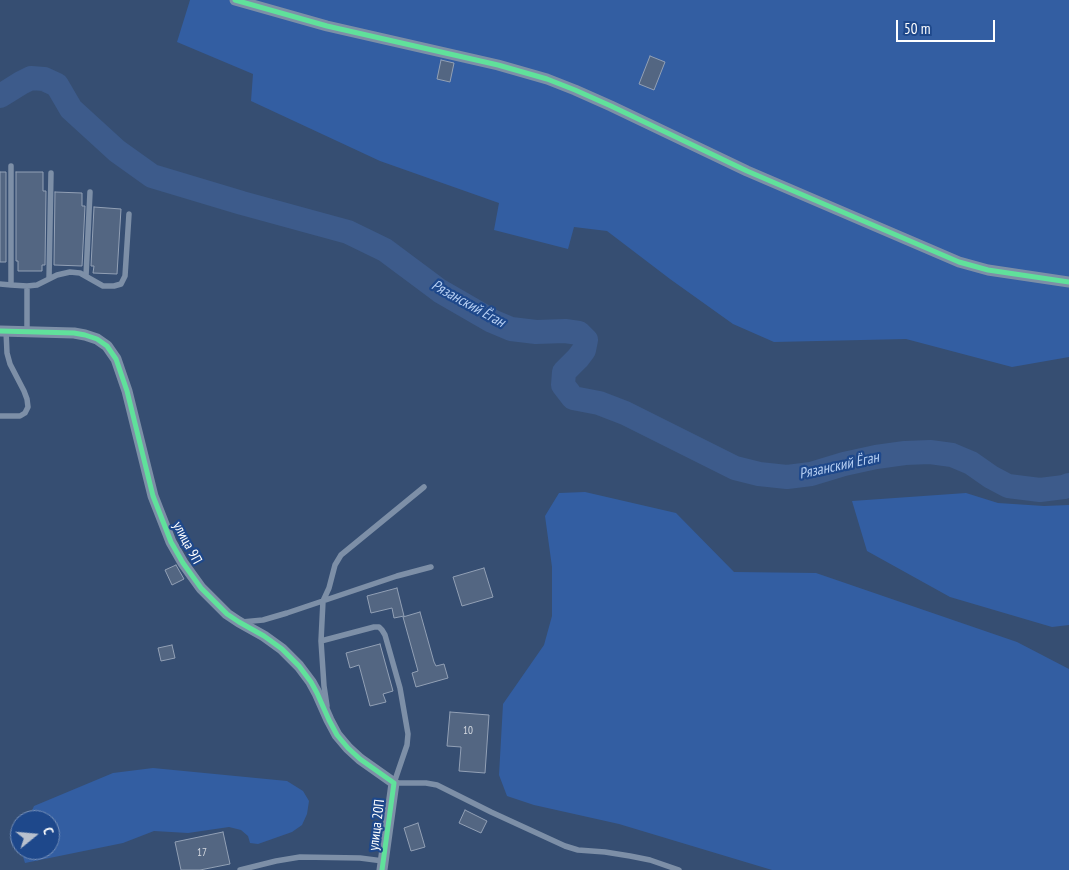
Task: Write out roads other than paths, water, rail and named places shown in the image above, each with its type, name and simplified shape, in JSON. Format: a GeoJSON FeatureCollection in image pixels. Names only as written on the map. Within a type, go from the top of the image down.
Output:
{"type":"FeatureCollection","features":[{"type":"Feature","properties":{"kind":"street"},"geometry":{"type":"LineString","coordinates":[[235,0],[327,26],[498,64],[548,79],[611,106],[747,171],[959,262],[988,270],[1069,282]]}},
{"type":"Feature","properties":{"kind":"street","name":"улица 9П"},"geometry":{"type":"LineString","coordinates":[[3,331],[85,335],[97,339],[106,346],[116,359],[123,376],[153,496],[183,563],[200,588],[227,614],[264,636],[282,649],[299,666],[311,682],[337,735],[360,759],[394,783]]}},
{"type":"Feature","properties":{"kind":"street","name":"улица 20П"},"geometry":{"type":"LineString","coordinates":[[383,866],[394,783]]}},
{"type":"Feature","properties":{"kind":"lane"},"geometry":{"type":"LineString","coordinates":[[11,166],[11,285]]}},
{"type":"Feature","properties":{"kind":"lane"},"geometry":{"type":"LineString","coordinates":[[50,279],[51,174]]}},
{"type":"Feature","properties":{"kind":"lane"},"geometry":{"type":"LineString","coordinates":[[86,276],[90,192]]}},
{"type":"Feature","properties":{"kind":"lane"},"geometry":{"type":"LineString","coordinates":[[0,284],[37,286],[63,273],[70,272],[80,273],[99,284],[107,286],[119,285],[126,276],[129,214]]}},
{"type":"Feature","properties":{"kind":"lane"},"geometry":{"type":"LineString","coordinates":[[27,286],[27,331]]}},
{"type":"Feature","properties":{"kind":"lane"},"geometry":{"type":"LineString","coordinates":[[0,416],[20,416],[25,413],[28,407],[24,391],[10,364],[3,331]]}},
{"type":"Feature","properties":{"kind":"lane"},"geometry":{"type":"LineString","coordinates":[[329,720],[324,686],[321,641],[323,601],[335,565],[341,555],[424,486]]}},
{"type":"Feature","properties":{"kind":"lane"},"geometry":{"type":"LineString","coordinates":[[239,622],[263,620],[288,613],[397,576],[431,567]]}},
{"type":"Feature","properties":{"kind":"lane"},"geometry":{"type":"LineString","coordinates":[[321,641],[374,626],[379,627],[385,634],[400,688],[408,734],[407,745],[394,783],[437,785],[565,846],[578,850],[606,852],[650,860],[679,870]]}},
{"type":"Feature","properties":{"kind":"lane"},"geometry":{"type":"LineString","coordinates":[[240,870],[276,861],[308,857],[360,858],[383,866]]}},
{"type":"Feature","properties":{"kind":"waterway","name":"Рязанский Ёган"},"geometry":{"type":"LineString","coordinates":[[0,96],[31,78],[44,79],[57,85],[71,109],[117,151],[152,176],[348,232],[385,250],[440,291],[492,321],[511,329],[536,332],[565,331],[579,333],[586,340],[584,350],[564,372],[563,385],[573,398],[599,403],[625,413],[735,468],[759,474],[787,477],[811,474],[876,457],[930,452],[952,455],[971,463],[1008,486],[1040,490],[1069,485]]}}]}
